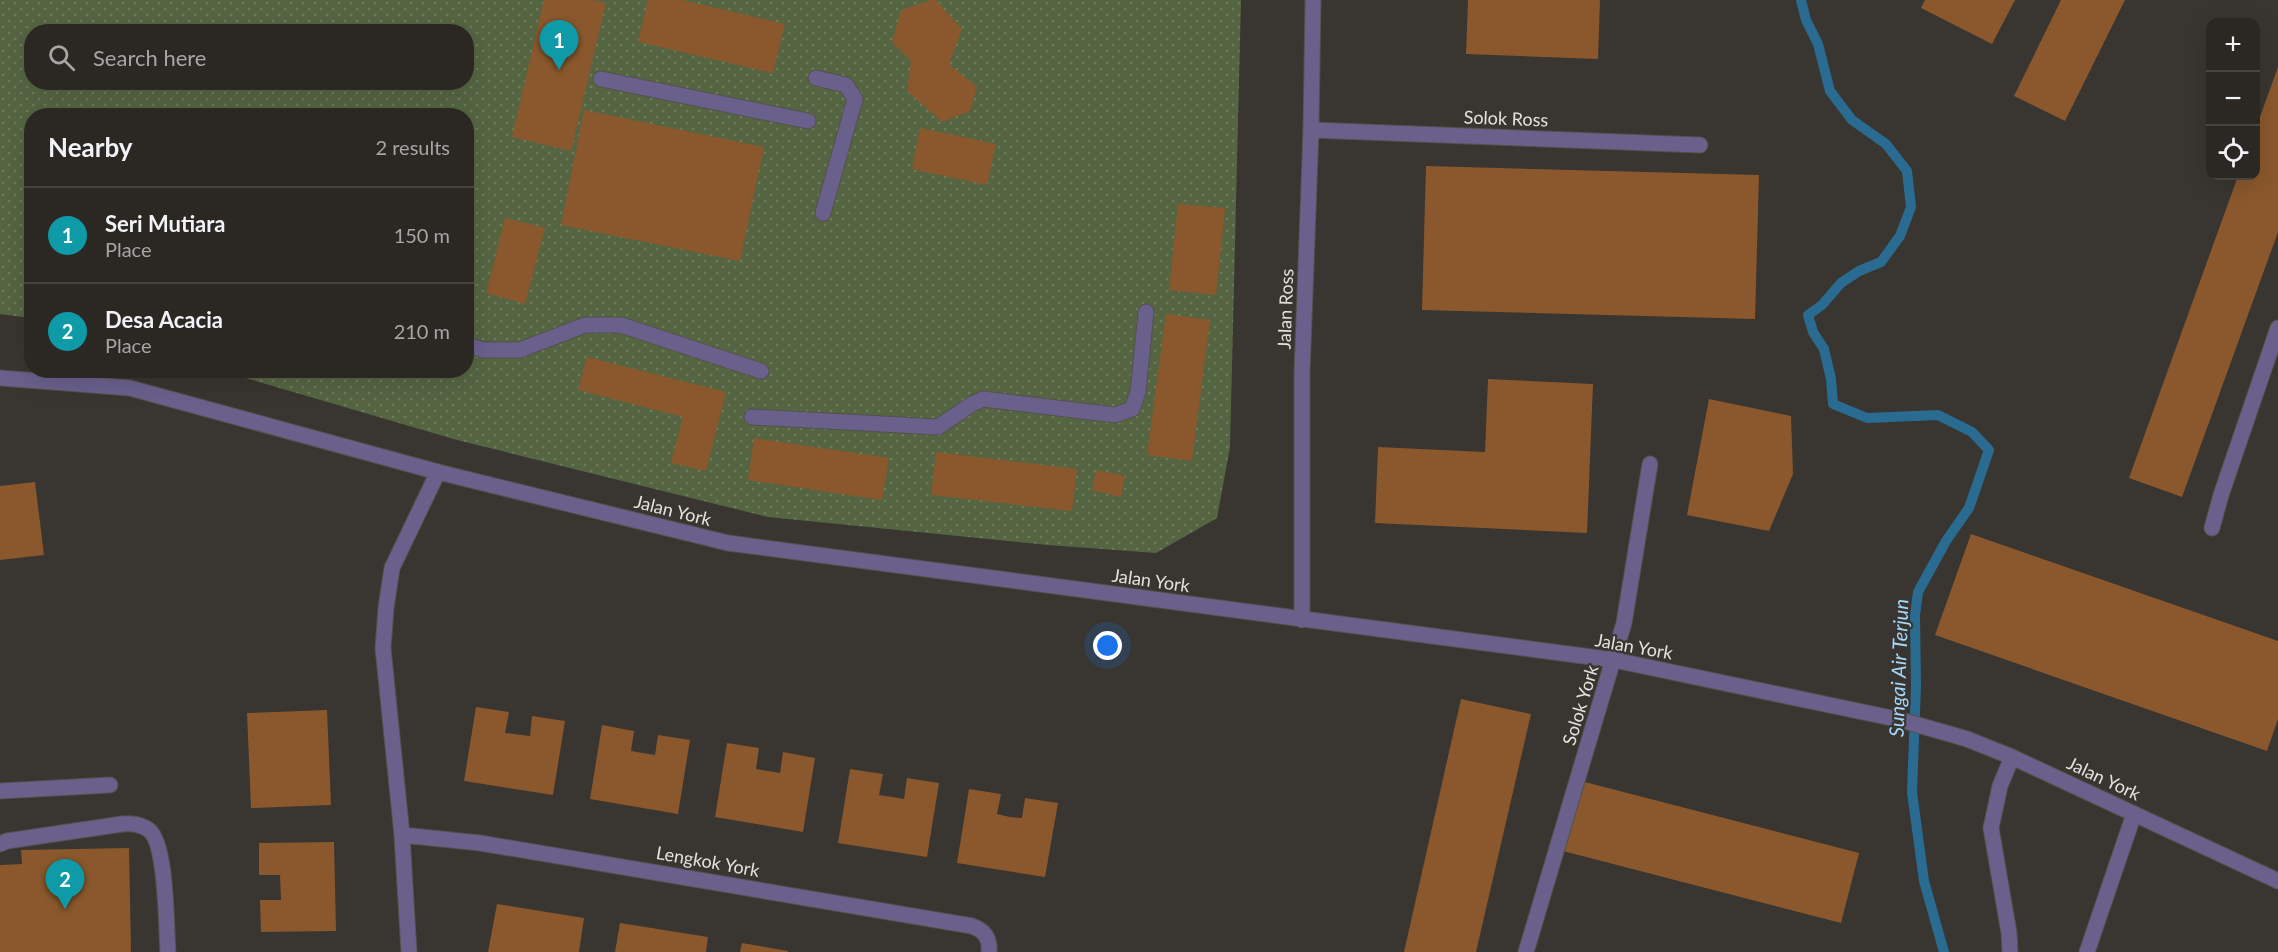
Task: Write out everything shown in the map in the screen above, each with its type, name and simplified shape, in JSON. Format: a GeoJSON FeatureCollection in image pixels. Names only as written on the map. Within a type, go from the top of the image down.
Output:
{"type":"FeatureCollection","features":[{"type":"Feature","properties":{"kind":"street","name":"Jalan Ross"},"geometry":{"type":"LineString","coordinates":[[1302,620],[1302,373],[1311,130],[1313,0]]}},
{"type":"Feature","properties":{"kind":"street"},"geometry":{"type":"LineString","coordinates":[[816,78],[846,85],[855,99],[823,213]]}},
{"type":"Feature","properties":{"kind":"street"},"geometry":{"type":"LineString","coordinates":[[601,79],[808,121]]}},
{"type":"Feature","properties":{"kind":"street","name":"Solok Ross"},"geometry":{"type":"LineString","coordinates":[[1311,130],[1700,146]]}},
{"type":"Feature","properties":{"kind":"street"},"geometry":{"type":"LineString","coordinates":[[752,417],[938,427],[972,404],[984,399],[1115,415],[1132,409],[1138,392],[1146,312]]}},
{"type":"Feature","properties":{"kind":"street"},"geometry":{"type":"LineString","coordinates":[[474,347],[484,350],[520,350],[585,326],[621,326],[761,371]]}},
{"type":"Feature","properties":{"kind":"street"},"geometry":{"type":"LineString","coordinates":[[2212,528],[2278,328]]}},
{"type":"Feature","properties":{"kind":"street","name":"Jalan York"},"geometry":{"type":"LineString","coordinates":[[0,378],[130,388],[438,472],[728,543],[1614,660],[1901,720],[1967,739],[2012,757],[2278,881]]}},
{"type":"Feature","properties":{"kind":"street","name":"Solok York"},"geometry":{"type":"LineString","coordinates":[[1526,952],[1624,623],[1650,464]]}},
{"type":"Feature","properties":{"kind":"street"},"geometry":{"type":"LineString","coordinates":[[409,952],[402,835],[383,648],[392,568],[438,472]]}},
{"type":"Feature","properties":{"kind":"street"},"geometry":{"type":"LineString","coordinates":[[2010,952],[2009,933],[1991,828],[2000,786],[2012,757]]}},
{"type":"Feature","properties":{"kind":"street"},"geometry":{"type":"LineString","coordinates":[[0,791],[110,785]]}},
{"type":"Feature","properties":{"kind":"street"},"geometry":{"type":"LineString","coordinates":[[2087,952],[2134,814]]}},
{"type":"Feature","properties":{"kind":"street"},"geometry":{"type":"LineString","coordinates":[[0,844],[7,841],[122,824],[141,826],[149,830],[156,838],[161,854],[168,952]]}},
{"type":"Feature","properties":{"kind":"street","name":"Lengkok York"},"geometry":{"type":"LineString","coordinates":[[402,835],[480,843],[972,926],[982,930],[988,938],[989,952]]}},
{"type":"Feature","properties":{"kind":"green space"},"geometry":{"type":"Polygon","coordinates":[[[0,0],[1241,0],[1230,447],[1217,518],[1156,553],[1048,545],[768,517],[457,440],[246,378],[474,378],[474,108],[24,108],[24,317],[0,314],[0,0]]]}},
{"type":"Feature","properties":{"kind":"building"},"geometry":{"type":"Polygon","coordinates":[[[544,0],[593,0],[606,3],[571,151],[512,137],[544,0]]]}},
{"type":"Feature","properties":{"kind":"building"},"geometry":{"type":"Polygon","coordinates":[[[648,0],[682,0],[785,24],[773,73],[638,42],[648,0]]]}},
{"type":"Feature","properties":{"kind":"building"},"geometry":{"type":"Polygon","coordinates":[[[936,0],[962,29],[949,64],[977,87],[970,111],[942,122],[907,91],[911,61],[892,42],[901,10],[936,0]]]}},
{"type":"Feature","properties":{"kind":"building"},"geometry":{"type":"Polygon","coordinates":[[[1468,0],[1600,0],[1598,59],[1466,54],[1468,0]]]}},
{"type":"Feature","properties":{"kind":"building"},"geometry":{"type":"Polygon","coordinates":[[[1925,0],[2015,0],[1992,44],[1921,8],[1925,0]]]}},
{"type":"Feature","properties":{"kind":"building"},"geometry":{"type":"Polygon","coordinates":[[[2061,0],[2125,0],[2065,121],[2014,96],[2061,0]]]}},
{"type":"Feature","properties":{"kind":"building"},"geometry":{"type":"Polygon","coordinates":[[[2278,67],[2278,232],[2182,497],[2129,478],[2237,180],[2260,180],[2260,117],[2278,67]]]}},
{"type":"Feature","properties":{"kind":"building"},"geometry":{"type":"Polygon","coordinates":[[[584,110],[764,147],[740,261],[561,225],[584,110]]]}},
{"type":"Feature","properties":{"kind":"building"},"geometry":{"type":"Polygon","coordinates":[[[920,128],[996,144],[987,185],[912,169],[920,128]]]}},
{"type":"Feature","properties":{"kind":"building"},"geometry":{"type":"Polygon","coordinates":[[[1426,166],[1759,175],[1755,319],[1422,310],[1426,166]]]}},
{"type":"Feature","properties":{"kind":"building"},"geometry":{"type":"Polygon","coordinates":[[[1178,204],[1225,208],[1216,295],[1169,290],[1178,204]]]}},
{"type":"Feature","properties":{"kind":"building"},"geometry":{"type":"Polygon","coordinates":[[[505,218],[545,228],[525,304],[486,293],[505,218]]]}},
{"type":"Feature","properties":{"kind":"building"},"geometry":{"type":"Polygon","coordinates":[[[1166,314],[1210,320],[1192,461],[1147,455],[1166,314]]]}},
{"type":"Feature","properties":{"kind":"building"},"geometry":{"type":"Polygon","coordinates":[[[587,357],[726,392],[706,471],[671,463],[683,417],[578,390],[587,357]]]}},
{"type":"Feature","properties":{"kind":"building"},"geometry":{"type":"Polygon","coordinates":[[[1488,379],[1593,384],[1587,533],[1375,523],[1378,447],[1485,452],[1488,379]]]}},
{"type":"Feature","properties":{"kind":"building"},"geometry":{"type":"Polygon","coordinates":[[[1709,399],[1791,416],[1793,474],[1769,531],[1687,515],[1709,399]]]}},
{"type":"Feature","properties":{"kind":"building"},"geometry":{"type":"Polygon","coordinates":[[[754,438],[889,458],[882,500],[748,480],[754,438]]]}},
{"type":"Feature","properties":{"kind":"building"},"geometry":{"type":"Polygon","coordinates":[[[936,452],[1077,469],[1072,511],[931,495],[936,452]]]}},
{"type":"Feature","properties":{"kind":"building"},"geometry":{"type":"Polygon","coordinates":[[[1096,470],[1125,476],[1121,497],[1092,490],[1096,470]]]}},
{"type":"Feature","properties":{"kind":"building"},"geometry":{"type":"Polygon","coordinates":[[[35,482],[44,555],[0,560],[0,486],[35,482]]]}},
{"type":"Feature","properties":{"kind":"building"},"geometry":{"type":"Polygon","coordinates":[[[1971,534],[2278,641],[2278,719],[2267,751],[1935,635],[1971,534]]]}},
{"type":"Feature","properties":{"kind":"building"},"geometry":{"type":"Polygon","coordinates":[[[1461,699],[1531,714],[1476,952],[1404,952],[1461,699]]]}},
{"type":"Feature","properties":{"kind":"building"},"geometry":{"type":"Polygon","coordinates":[[[476,707],[509,712],[505,733],[530,736],[532,716],[565,721],[553,795],[464,781],[476,707]]]}},
{"type":"Feature","properties":{"kind":"building"},"geometry":{"type":"Polygon","coordinates":[[[327,710],[331,805],[251,808],[247,713],[327,710]]]}},
{"type":"Feature","properties":{"kind":"building"},"geometry":{"type":"Polygon","coordinates":[[[602,725],[634,731],[631,751],[655,755],[658,735],[690,740],[678,814],[590,799],[602,725]]]}},
{"type":"Feature","properties":{"kind":"building"},"geometry":{"type":"Polygon","coordinates":[[[727,743],[759,748],[756,769],[780,773],[783,752],[815,758],[803,832],[715,817],[727,743]]]}},
{"type":"Feature","properties":{"kind":"building"},"geometry":{"type":"Polygon","coordinates":[[[850,769],[883,774],[879,795],[904,799],[907,778],[939,783],[927,857],[838,843],[850,769]]]}},
{"type":"Feature","properties":{"kind":"building"},"geometry":{"type":"Polygon","coordinates":[[[1581,781],[1859,853],[1841,923],[1563,851],[1581,781]]]}},
{"type":"Feature","properties":{"kind":"building"},"geometry":{"type":"Polygon","coordinates":[[[969,789],[1001,794],[997,814],[1010,817],[1022,818],[1025,798],[1058,803],[1045,877],[957,863],[969,789]]]}},
{"type":"Feature","properties":{"kind":"building"},"geometry":{"type":"Polygon","coordinates":[[[334,842],[336,931],[261,932],[260,900],[281,900],[280,875],[259,875],[259,843],[334,842]]]}},
{"type":"Feature","properties":{"kind":"building"},"geometry":{"type":"Polygon","coordinates":[[[129,848],[131,952],[0,952],[0,865],[22,864],[21,850],[129,848]]]}},
{"type":"Feature","properties":{"kind":"building"},"geometry":{"type":"Polygon","coordinates":[[[497,904],[584,918],[579,952],[488,952],[497,904]]]}},
{"type":"Feature","properties":{"kind":"building"},"geometry":{"type":"Polygon","coordinates":[[[620,923],[708,937],[706,952],[615,952],[620,923]]]}},
{"type":"Feature","properties":{"kind":"building"},"geometry":{"type":"Polygon","coordinates":[[[742,943],[788,951],[788,952],[740,952],[742,943]]]}},
{"type":"Feature","properties":{"kind":"waterway","name":"Sungai Air Terjun"},"geometry":{"type":"LineString","coordinates":[[1801,0],[1806,20],[1818,44],[1830,91],[1852,120],[1886,144],[1907,171],[1911,207],[1900,236],[1881,262],[1859,271],[1841,283],[1822,305],[1808,315],[1813,332],[1824,349],[1831,379],[1833,404],[1867,418],[1938,415],[1972,432],[1989,450],[1969,508],[1946,541],[1918,592],[1915,615],[1916,686],[1912,792],[1924,881],[1944,952]]}},
{"type":"Feature","properties":{"kind":"place","name":"Seri Mutiara"},"geometry":{"type":"Point","coordinates":[559,70]}},
{"type":"Feature","properties":{"kind":"place","name":"Desa Acacia"},"geometry":{"type":"Point","coordinates":[65,909]}}]}
